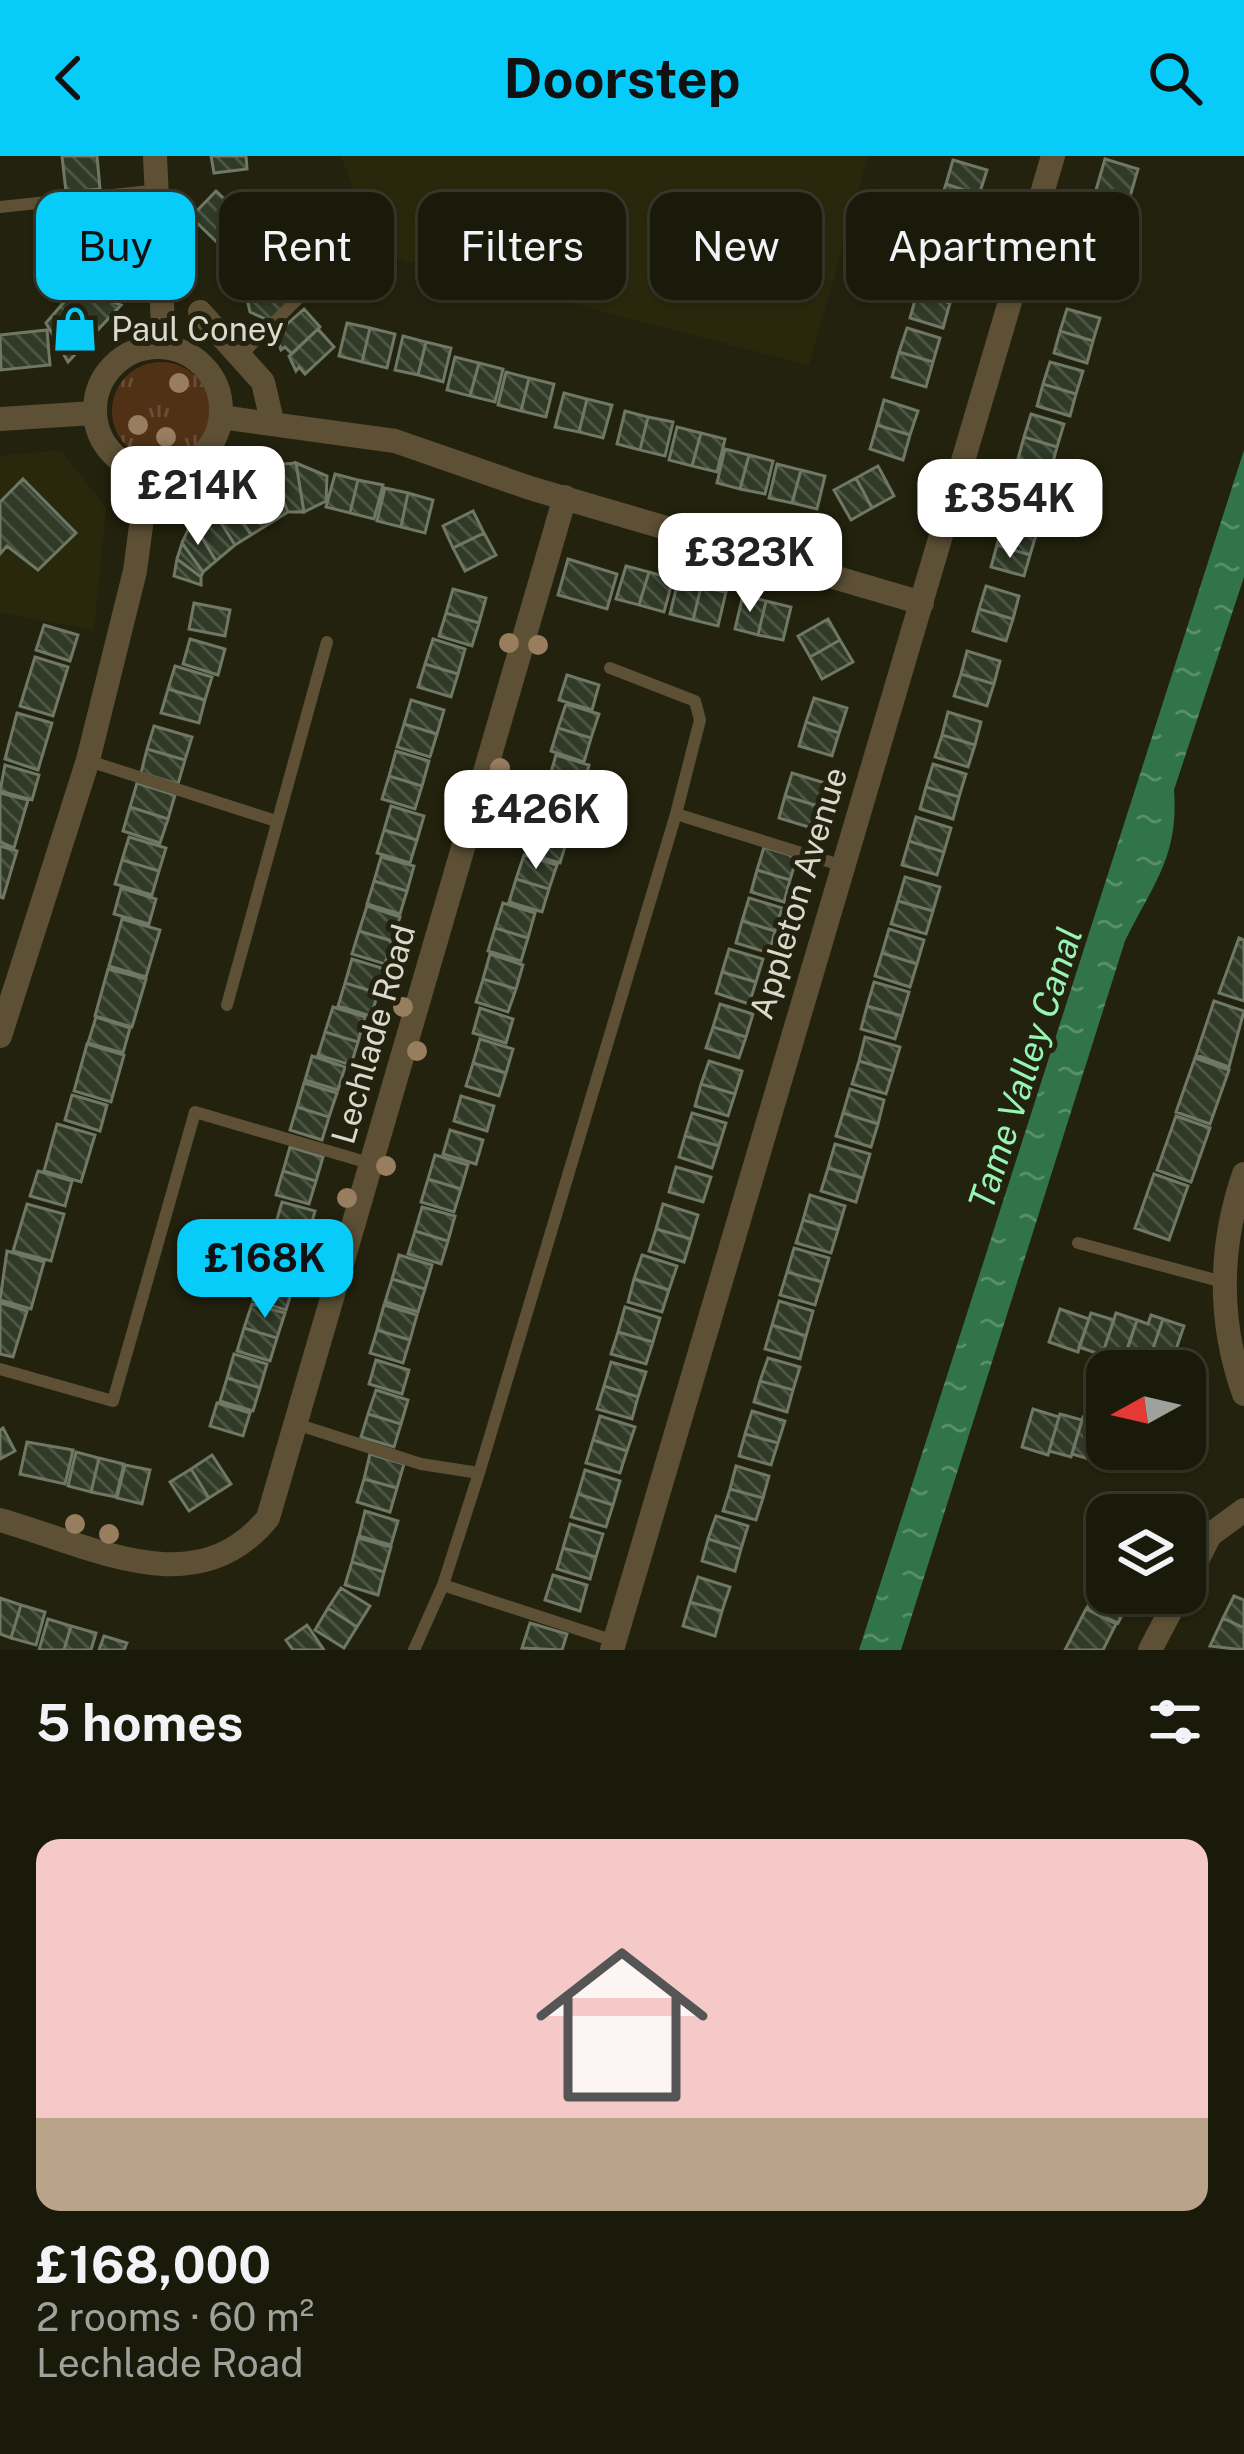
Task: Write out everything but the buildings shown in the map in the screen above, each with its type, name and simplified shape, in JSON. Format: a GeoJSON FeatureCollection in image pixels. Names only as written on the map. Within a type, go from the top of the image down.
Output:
{"type":"FeatureCollection","features":[{"type":"Feature","properties":{"kind":"street"},"geometry":{"type":"LineString","coordinates":[[154,156],[164,347]]}},
{"type":"Feature","properties":{"kind":"street","name":"Appleton Avenue"},"geometry":{"type":"LineString","coordinates":[[613,1646],[1053,156]]}},
{"type":"Feature","properties":{"kind":"street"},"geometry":{"type":"LineString","coordinates":[[200,312],[263,382],[272,421]]}},
{"type":"Feature","properties":{"kind":"street"},"geometry":{"type":"LineString","coordinates":[[164,347],[180,350],[207,370],[216,384],[221,417],[204,453],[188,466],[148,473],[122,462],[103,441],[94,413],[107,372],[123,357],[164,347]]}},
{"type":"Feature","properties":{"kind":"street"},"geometry":{"type":"LineString","coordinates":[[0,419],[94,413]]}},
{"type":"Feature","properties":{"kind":"street"},"geometry":{"type":"LineString","coordinates":[[221,417],[394,441],[922,603]]}},
{"type":"Feature","properties":{"kind":"street"},"geometry":{"type":"LineString","coordinates":[[0,1036],[88,760],[135,571],[148,473]]}},
{"type":"Feature","properties":{"kind":"street","name":"Lechlade Road"},"geometry":{"type":"LineString","coordinates":[[0,1520],[178,1569],[212,1563],[247,1544],[268,1518],[565,497]]}},
{"type":"Feature","properties":{"kind":"street"},"geometry":{"type":"LineString","coordinates":[[1244,1174],[1228,1227],[1223,1282],[1228,1332],[1244,1394]]}},
{"type":"Feature","properties":{"kind":"street"},"geometry":{"type":"LineString","coordinates":[[1206,1543],[1244,1510]]}},
{"type":"Feature","properties":{"kind":"street"},"geometry":{"type":"LineString","coordinates":[[1150,1650],[1169,1614]]}},
{"type":"Feature","properties":{"kind":"lane"},"geometry":{"type":"LineString","coordinates":[[0,207],[159,190]]}},
{"type":"Feature","properties":{"kind":"lane"},"geometry":{"type":"LineString","coordinates":[[238,358],[297,300]]}},
{"type":"Feature","properties":{"kind":"lane"},"geometry":{"type":"LineString","coordinates":[[227,1005],[327,642]]}},
{"type":"Feature","properties":{"kind":"lane"},"geometry":{"type":"LineString","coordinates":[[414,1650],[443,1586],[479,1473],[700,720],[695,701],[610,668]]}},
{"type":"Feature","properties":{"kind":"lane"},"geometry":{"type":"LineString","coordinates":[[88,760],[276,821]]}},
{"type":"Feature","properties":{"kind":"lane"},"geometry":{"type":"LineString","coordinates":[[676,814],[840,865]]}},
{"type":"Feature","properties":{"kind":"lane"},"geometry":{"type":"LineString","coordinates":[[0,1369],[113,1401],[195,1112],[369,1163]]}},
{"type":"Feature","properties":{"kind":"lane"},"geometry":{"type":"LineString","coordinates":[[1078,1243],[1223,1282]]}},
{"type":"Feature","properties":{"kind":"lane"},"geometry":{"type":"LineString","coordinates":[[296,1424],[422,1465],[479,1473]]}},
{"type":"Feature","properties":{"kind":"lane"},"geometry":{"type":"LineString","coordinates":[[443,1586],[613,1646]]}},
{"type":"Feature","properties":{"kind":"shaded area"},"geometry":{"type":"Polygon","coordinates":[[[341,156],[868,156],[858,192],[846,192],[846,234],[809,365],[557,300],[626,300],[626,192],[418,192],[418,264],[394,258],[394,192],[355,192],[341,156]]]}},
{"type":"Feature","properties":{"kind":"shaded area"},"geometry":{"type":"Polygon","coordinates":[[[61,450],[106,508],[94,630],[0,613],[0,456],[61,450]]]}},
{"type":"Feature","properties":{"kind":"green space"},"geometry":{"type":"Polygon","coordinates":[[[161,362],[180,366],[195,377],[206,392],[210,411],[206,430],[195,445],[180,456],[161,460],[142,456],[127,445],[116,430],[112,411],[116,392],[127,377],[142,366],[161,362]]]}},
{"type":"Feature","properties":{"kind":"water"},"geometry":{"type":"Polygon","coordinates":[[[1244,450],[1244,577],[1174,790],[1168,852],[1125,941],[901,1650],[859,1650],[1244,450]]]}},
{"type":"Feature","properties":{"kind":"place","name":"Paul Coney"},"geometry":{"type":"Point","coordinates":[75,329]}},
{"type":"Feature","properties":{"kind":"water label","name":"Tame Valley Canal"},"geometry":{"type":"Point","coordinates":[1025,1068]}}]}
